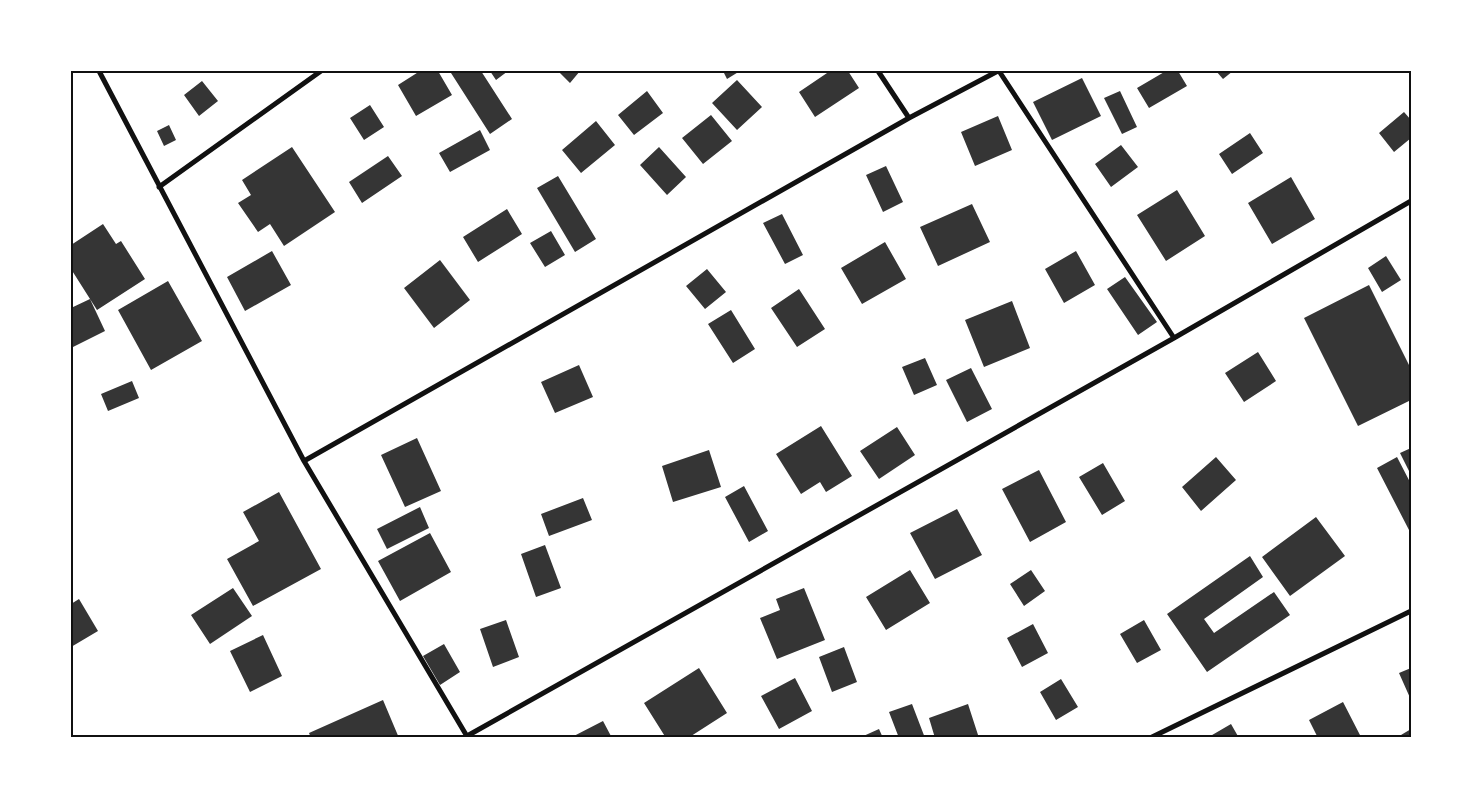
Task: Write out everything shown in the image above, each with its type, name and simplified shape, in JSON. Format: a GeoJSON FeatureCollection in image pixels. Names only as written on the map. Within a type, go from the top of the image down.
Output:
{"type":"FeatureCollection","features":[{"type":"Feature","properties":{"kind":"street"},"geometry":{"type":"LineString","coordinates":[[99,71],[304,460],[467,737],[1411,202]]}},
{"type":"Feature","properties":{"kind":"street"},"geometry":{"type":"LineString","coordinates":[[159,187],[321,71]]}},
{"type":"Feature","properties":{"kind":"street"},"geometry":{"type":"LineString","coordinates":[[878,71],[909,118]]}},
{"type":"Feature","properties":{"kind":"street"},"geometry":{"type":"LineString","coordinates":[[304,460],[909,118],[998,71],[1174,338]]}},
{"type":"Feature","properties":{"kind":"street"},"geometry":{"type":"LineString","coordinates":[[1150,738],[1411,611]]}},
{"type":"Feature","properties":{"kind":"building"},"geometry":{"type":"Polygon","coordinates":[[[420,71],[438,71],[452,95],[416,116],[398,85],[420,71]]]}},
{"type":"Feature","properties":{"kind":"building"},"geometry":{"type":"Polygon","coordinates":[[[454,71],[481,71],[512,119],[490,134],[451,73],[454,71]]]}},
{"type":"Feature","properties":{"kind":"building"},"geometry":{"type":"Polygon","coordinates":[[[490,71],[508,71],[496,80],[490,71]]]}},
{"type":"Feature","properties":{"kind":"building"},"geometry":{"type":"Polygon","coordinates":[[[558,71],[580,71],[570,83],[558,71]]]}},
{"type":"Feature","properties":{"kind":"building"},"geometry":{"type":"Polygon","coordinates":[[[723,71],[740,71],[727,79],[723,71]]]}},
{"type":"Feature","properties":{"kind":"building"},"geometry":{"type":"Polygon","coordinates":[[[830,71],[848,71],[859,88],[815,117],[799,92],[830,71]]]}},
{"type":"Feature","properties":{"kind":"building"},"geometry":{"type":"Polygon","coordinates":[[[1166,71],[1178,71],[1187,86],[1149,108],[1137,88],[1166,71]]]}},
{"type":"Feature","properties":{"kind":"building"},"geometry":{"type":"Polygon","coordinates":[[[1216,71],[1233,71],[1223,79],[1216,71]]]}},
{"type":"Feature","properties":{"kind":"building"},"geometry":{"type":"Polygon","coordinates":[[[1082,78],[1101,116],[1052,140],[1033,102],[1082,78]]]}},
{"type":"Feature","properties":{"kind":"building"},"geometry":{"type":"Polygon","coordinates":[[[737,80],[762,107],[737,130],[712,103],[737,80]]]}},
{"type":"Feature","properties":{"kind":"building"},"geometry":{"type":"Polygon","coordinates":[[[202,81],[218,101],[199,116],[184,95],[202,81]]]}},
{"type":"Feature","properties":{"kind":"building"},"geometry":{"type":"Polygon","coordinates":[[[647,91],[663,113],[634,135],[618,115],[647,91]]]}},
{"type":"Feature","properties":{"kind":"building"},"geometry":{"type":"Polygon","coordinates":[[[1120,91],[1137,127],[1122,134],[1104,98],[1120,91]]]}},
{"type":"Feature","properties":{"kind":"building"},"geometry":{"type":"Polygon","coordinates":[[[370,105],[384,127],[364,140],[350,118],[370,105]]]}},
{"type":"Feature","properties":{"kind":"building"},"geometry":{"type":"Polygon","coordinates":[[[1404,112],[1411,120],[1411,138],[1394,152],[1379,133],[1404,112]]]}},
{"type":"Feature","properties":{"kind":"building"},"geometry":{"type":"Polygon","coordinates":[[[711,115],[732,141],[703,164],[682,138],[711,115]]]}},
{"type":"Feature","properties":{"kind":"building"},"geometry":{"type":"Polygon","coordinates":[[[998,116],[1012,150],[975,166],[961,132],[998,116]]]}},
{"type":"Feature","properties":{"kind":"building"},"geometry":{"type":"Polygon","coordinates":[[[596,121],[615,145],[581,173],[562,150],[596,121]]]}},
{"type":"Feature","properties":{"kind":"building"},"geometry":{"type":"Polygon","coordinates":[[[169,125],[176,140],[164,146],[157,131],[169,125]]]}},
{"type":"Feature","properties":{"kind":"building"},"geometry":{"type":"Polygon","coordinates":[[[480,130],[490,150],[450,172],[439,153],[480,130]]]}},
{"type":"Feature","properties":{"kind":"building"},"geometry":{"type":"Polygon","coordinates":[[[1250,133],[1263,153],[1232,174],[1219,154],[1250,133]]]}},
{"type":"Feature","properties":{"kind":"building"},"geometry":{"type":"Polygon","coordinates":[[[1121,145],[1138,167],[1111,187],[1095,164],[1121,145]]]}},
{"type":"Feature","properties":{"kind":"building"},"geometry":{"type":"Polygon","coordinates":[[[292,147],[335,212],[284,246],[270,224],[258,232],[238,203],[251,195],[242,180],[292,147]]]}},
{"type":"Feature","properties":{"kind":"building"},"geometry":{"type":"Polygon","coordinates":[[[659,147],[686,177],[667,195],[640,165],[659,147]]]}},
{"type":"Feature","properties":{"kind":"building"},"geometry":{"type":"Polygon","coordinates":[[[388,156],[402,176],[362,203],[349,182],[388,156]]]}},
{"type":"Feature","properties":{"kind":"building"},"geometry":{"type":"Polygon","coordinates":[[[886,166],[903,202],[883,212],[866,175],[886,166]]]}},
{"type":"Feature","properties":{"kind":"building"},"geometry":{"type":"Polygon","coordinates":[[[558,176],[596,239],[575,252],[537,188],[558,176]]]}},
{"type":"Feature","properties":{"kind":"building"},"geometry":{"type":"Polygon","coordinates":[[[1291,177],[1315,219],[1272,244],[1248,203],[1291,177]]]}},
{"type":"Feature","properties":{"kind":"building"},"geometry":{"type":"Polygon","coordinates":[[[1177,190],[1205,236],[1166,261],[1137,215],[1177,190]]]}},
{"type":"Feature","properties":{"kind":"building"},"geometry":{"type":"Polygon","coordinates":[[[972,204],[990,242],[938,266],[920,227],[972,204]]]}},
{"type":"Feature","properties":{"kind":"building"},"geometry":{"type":"Polygon","coordinates":[[[507,209],[522,234],[478,262],[463,237],[507,209]]]}},
{"type":"Feature","properties":{"kind":"building"},"geometry":{"type":"Polygon","coordinates":[[[782,214],[803,255],[785,264],[763,223],[782,214]]]}},
{"type":"Feature","properties":{"kind":"building"},"geometry":{"type":"Polygon","coordinates":[[[103,224],[116,244],[121,241],[145,279],[97,310],[71,269],[71,245],[103,224]]]}},
{"type":"Feature","properties":{"kind":"building"},"geometry":{"type":"Polygon","coordinates":[[[551,231],[565,255],[545,267],[530,243],[551,231]]]}},
{"type":"Feature","properties":{"kind":"building"},"geometry":{"type":"Polygon","coordinates":[[[885,242],[906,279],[862,304],[841,268],[885,242]]]}},
{"type":"Feature","properties":{"kind":"building"},"geometry":{"type":"Polygon","coordinates":[[[272,251],[291,285],[245,311],[227,277],[272,251]]]}},
{"type":"Feature","properties":{"kind":"building"},"geometry":{"type":"Polygon","coordinates":[[[1076,251],[1095,285],[1064,303],[1045,269],[1076,251]]]}},
{"type":"Feature","properties":{"kind":"building"},"geometry":{"type":"Polygon","coordinates":[[[1386,256],[1401,280],[1382,292],[1368,268],[1386,256]]]}},
{"type":"Feature","properties":{"kind":"building"},"geometry":{"type":"Polygon","coordinates":[[[440,260],[470,300],[434,328],[404,288],[440,260]]]}},
{"type":"Feature","properties":{"kind":"building"},"geometry":{"type":"Polygon","coordinates":[[[707,269],[726,292],[705,309],[686,286],[707,269]]]}},
{"type":"Feature","properties":{"kind":"building"},"geometry":{"type":"Polygon","coordinates":[[[1125,277],[1157,322],[1138,335],[1107,289],[1125,277]]]}},
{"type":"Feature","properties":{"kind":"building"},"geometry":{"type":"Polygon","coordinates":[[[168,281],[202,341],[151,370],[118,310],[168,281]]]}},
{"type":"Feature","properties":{"kind":"building"},"geometry":{"type":"Polygon","coordinates":[[[1369,285],[1411,369],[1411,400],[1358,426],[1304,318],[1369,285]]]}},
{"type":"Feature","properties":{"kind":"building"},"geometry":{"type":"Polygon","coordinates":[[[799,289],[825,329],[797,347],[771,308],[799,289]]]}},
{"type":"Feature","properties":{"kind":"building"},"geometry":{"type":"Polygon","coordinates":[[[90,299],[105,331],[71,348],[71,308],[90,299]]]}},
{"type":"Feature","properties":{"kind":"building"},"geometry":{"type":"Polygon","coordinates":[[[1012,301],[1030,348],[984,367],[965,320],[1012,301]]]}},
{"type":"Feature","properties":{"kind":"building"},"geometry":{"type":"Polygon","coordinates":[[[731,310],[755,349],[733,363],[708,324],[731,310]]]}},
{"type":"Feature","properties":{"kind":"building"},"geometry":{"type":"Polygon","coordinates":[[[1258,352],[1276,381],[1244,402],[1225,373],[1258,352]]]}},
{"type":"Feature","properties":{"kind":"building"},"geometry":{"type":"Polygon","coordinates":[[[925,358],[937,385],[914,395],[902,367],[925,358]]]}},
{"type":"Feature","properties":{"kind":"building"},"geometry":{"type":"Polygon","coordinates":[[[579,365],[593,397],[555,413],[541,382],[579,365]]]}},
{"type":"Feature","properties":{"kind":"building"},"geometry":{"type":"Polygon","coordinates":[[[971,368],[992,409],[967,422],[946,380],[971,368]]]}},
{"type":"Feature","properties":{"kind":"building"},"geometry":{"type":"Polygon","coordinates":[[[132,381],[139,398],[108,411],[101,394],[132,381]]]}},
{"type":"Feature","properties":{"kind":"building"},"geometry":{"type":"Polygon","coordinates":[[[821,426],[852,476],[826,492],[820,482],[801,494],[776,454],[821,426]]]}},
{"type":"Feature","properties":{"kind":"building"},"geometry":{"type":"Polygon","coordinates":[[[897,427],[915,455],[879,479],[860,451],[897,427]]]}},
{"type":"Feature","properties":{"kind":"building"},"geometry":{"type":"Polygon","coordinates":[[[417,438],[441,491],[405,507],[381,455],[417,438]]]}},
{"type":"Feature","properties":{"kind":"building"},"geometry":{"type":"Polygon","coordinates":[[[1411,448],[1411,475],[1400,453],[1411,448]]]}},
{"type":"Feature","properties":{"kind":"building"},"geometry":{"type":"Polygon","coordinates":[[[709,450],[721,487],[673,502],[662,466],[709,450]]]}},
{"type":"Feature","properties":{"kind":"building"},"geometry":{"type":"Polygon","coordinates":[[[1216,457],[1236,480],[1201,511],[1182,487],[1216,457]]]}},
{"type":"Feature","properties":{"kind":"building"},"geometry":{"type":"Polygon","coordinates":[[[1397,457],[1411,484],[1411,529],[1409,530],[1377,468],[1397,457]]]}},
{"type":"Feature","properties":{"kind":"building"},"geometry":{"type":"Polygon","coordinates":[[[1103,463],[1125,501],[1102,515],[1079,477],[1103,463]]]}},
{"type":"Feature","properties":{"kind":"building"},"geometry":{"type":"Polygon","coordinates":[[[1039,470],[1066,522],[1030,542],[1002,489],[1039,470]]]}},
{"type":"Feature","properties":{"kind":"building"},"geometry":{"type":"Polygon","coordinates":[[[744,486],[768,531],[749,542],[725,497],[744,486]]]}},
{"type":"Feature","properties":{"kind":"building"},"geometry":{"type":"Polygon","coordinates":[[[279,492],[321,569],[253,606],[227,559],[259,541],[243,512],[279,492]]]}},
{"type":"Feature","properties":{"kind":"building"},"geometry":{"type":"Polygon","coordinates":[[[583,498],[592,520],[549,536],[541,514],[583,498]]]}},
{"type":"Feature","properties":{"kind":"building"},"geometry":{"type":"Polygon","coordinates":[[[420,507],[429,528],[387,549],[377,529],[420,507]]]}},
{"type":"Feature","properties":{"kind":"building"},"geometry":{"type":"Polygon","coordinates":[[[957,509],[982,555],[935,579],[910,533],[957,509]]]}},
{"type":"Feature","properties":{"kind":"building"},"geometry":{"type":"Polygon","coordinates":[[[1316,517],[1345,556],[1290,596],[1262,557],[1316,517]]]}},
{"type":"Feature","properties":{"kind":"building"},"geometry":{"type":"Polygon","coordinates":[[[430,533],[451,572],[400,601],[378,561],[430,533]]]}},
{"type":"Feature","properties":{"kind":"building"},"geometry":{"type":"Polygon","coordinates":[[[545,545],[561,588],[536,597],[521,554],[545,545]]]}},
{"type":"Feature","properties":{"kind":"building"},"geometry":{"type":"Polygon","coordinates":[[[1250,556],[1263,577],[1204,619],[1214,633],[1274,592],[1290,615],[1207,672],[1167,614],[1250,556]]]}},
{"type":"Feature","properties":{"kind":"building"},"geometry":{"type":"Polygon","coordinates":[[[910,570],[930,603],[886,630],[866,597],[910,570]]]}},
{"type":"Feature","properties":{"kind":"building"},"geometry":{"type":"Polygon","coordinates":[[[1031,570],[1045,591],[1024,606],[1010,584],[1031,570]]]}},
{"type":"Feature","properties":{"kind":"building"},"geometry":{"type":"Polygon","coordinates":[[[233,588],[252,616],[210,644],[191,615],[233,588]]]}},
{"type":"Feature","properties":{"kind":"building"},"geometry":{"type":"Polygon","coordinates":[[[804,588],[825,640],[777,659],[760,618],[780,610],[776,599],[804,588]]]}},
{"type":"Feature","properties":{"kind":"building"},"geometry":{"type":"Polygon","coordinates":[[[79,599],[98,631],[71,647],[71,604],[79,599]]]}},
{"type":"Feature","properties":{"kind":"building"},"geometry":{"type":"Polygon","coordinates":[[[506,620],[519,657],[493,667],[480,629],[506,620]]]}},
{"type":"Feature","properties":{"kind":"building"},"geometry":{"type":"Polygon","coordinates":[[[1144,620],[1161,650],[1137,663],[1120,634],[1144,620]]]}},
{"type":"Feature","properties":{"kind":"building"},"geometry":{"type":"Polygon","coordinates":[[[1033,624],[1048,653],[1022,667],[1007,638],[1033,624]]]}},
{"type":"Feature","properties":{"kind":"building"},"geometry":{"type":"Polygon","coordinates":[[[263,635],[282,676],[250,692],[230,651],[263,635]]]}},
{"type":"Feature","properties":{"kind":"building"},"geometry":{"type":"Polygon","coordinates":[[[444,644],[460,672],[440,685],[423,656],[444,644]]]}},
{"type":"Feature","properties":{"kind":"building"},"geometry":{"type":"Polygon","coordinates":[[[844,647],[857,682],[832,692],[819,657],[844,647]]]}},
{"type":"Feature","properties":{"kind":"building"},"geometry":{"type":"Polygon","coordinates":[[[699,668],[727,713],[688,738],[666,738],[644,703],[699,668]]]}},
{"type":"Feature","properties":{"kind":"building"},"geometry":{"type":"Polygon","coordinates":[[[1411,668],[1411,700],[1399,673],[1411,668]]]}},
{"type":"Feature","properties":{"kind":"building"},"geometry":{"type":"Polygon","coordinates":[[[795,678],[812,711],[779,729],[761,696],[795,678]]]}},
{"type":"Feature","properties":{"kind":"building"},"geometry":{"type":"Polygon","coordinates":[[[1061,679],[1078,707],[1056,720],[1040,692],[1061,679]]]}},
{"type":"Feature","properties":{"kind":"building"},"geometry":{"type":"Polygon","coordinates":[[[383,700],[399,738],[311,738],[309,733],[383,700]]]}},
{"type":"Feature","properties":{"kind":"building"},"geometry":{"type":"Polygon","coordinates":[[[1343,702],[1361,737],[1318,738],[1309,720],[1343,702]]]}},
{"type":"Feature","properties":{"kind":"building"},"geometry":{"type":"Polygon","coordinates":[[[912,704],[925,738],[899,738],[889,712],[912,704]]]}},
{"type":"Feature","properties":{"kind":"building"},"geometry":{"type":"Polygon","coordinates":[[[968,704],[979,738],[935,738],[929,718],[968,704]]]}},
{"type":"Feature","properties":{"kind":"building"},"geometry":{"type":"Polygon","coordinates":[[[603,721],[612,738],[570,738],[603,721]]]}},
{"type":"Feature","properties":{"kind":"building"},"geometry":{"type":"Polygon","coordinates":[[[1231,724],[1239,738],[1207,738],[1231,724]]]}},
{"type":"Feature","properties":{"kind":"building"},"geometry":{"type":"Polygon","coordinates":[[[879,729],[883,738],[859,738],[879,729]]]}},
{"type":"Feature","properties":{"kind":"building"},"geometry":{"type":"Polygon","coordinates":[[[1411,729],[1411,738],[1396,738],[1411,729]]]}}]}
